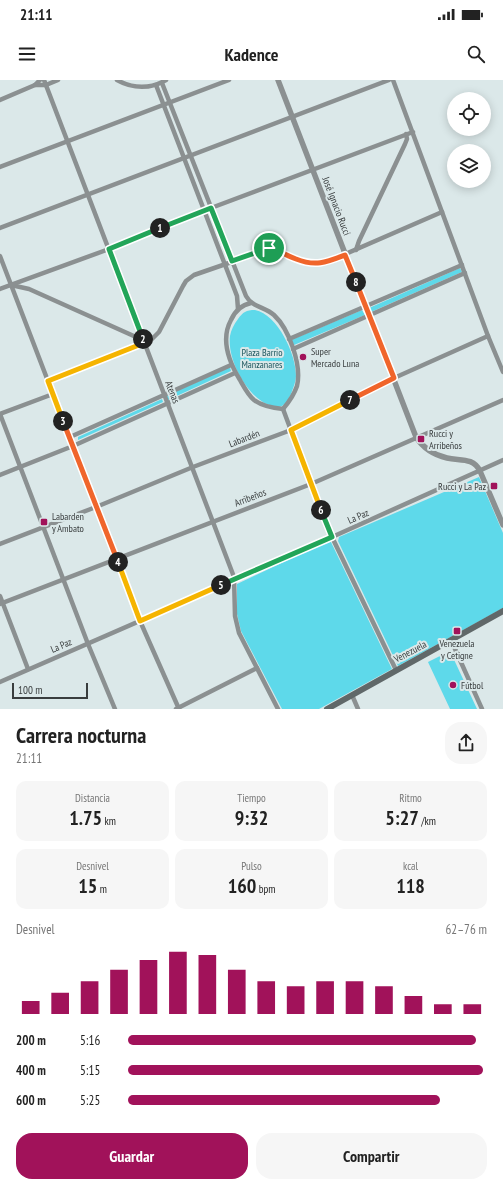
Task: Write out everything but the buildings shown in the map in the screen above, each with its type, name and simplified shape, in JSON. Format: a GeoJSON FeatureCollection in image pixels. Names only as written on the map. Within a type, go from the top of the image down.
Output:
{"type":"FeatureCollection","features":[{"type":"Feature","properties":{"kind":"main road","name":"Venezuela"},"geometry":{"type":"LineString","coordinates":[[327,709],[503,611]]}},
{"type":"Feature","properties":{"kind":"street"},"geometry":{"type":"LineString","coordinates":[[35,85],[40,80]]}},
{"type":"Feature","properties":{"kind":"street"},"geometry":{"type":"LineString","coordinates":[[0,100],[35,85],[58,80]]}},
{"type":"Feature","properties":{"kind":"street"},"geometry":{"type":"LineString","coordinates":[[117,80],[134,87],[149,87],[164,81],[170,102],[246,296],[251,303],[267,310],[276,317],[283,326],[293,349],[298,368],[297,385],[291,399],[283,409]]}},
{"type":"Feature","properties":{"kind":"street"},"geometry":{"type":"LineString","coordinates":[[0,167],[67,140],[229,80]]}},
{"type":"Feature","properties":{"kind":"street","name":"José Ignacio Rucci"},"geometry":{"type":"LineString","coordinates":[[278,80],[416,437],[422,445],[433,453],[447,458],[472,462],[476,464],[480,471]]}},
{"type":"Feature","properties":{"kind":"street"},"geometry":{"type":"LineString","coordinates":[[0,228],[389,80]]}},
{"type":"Feature","properties":{"kind":"street"},"geometry":{"type":"LineString","coordinates":[[393,80],[488,336],[503,372]]}},
{"type":"Feature","properties":{"kind":"street","name":"Atenas"},"geometry":{"type":"LineString","coordinates":[[45,83],[193,467],[234,579],[237,626],[278,709]]}},
{"type":"Feature","properties":{"kind":"street"},"geometry":{"type":"LineString","coordinates":[[156,85],[237,296],[238,309]]}},
{"type":"Feature","properties":{"kind":"street"},"geometry":{"type":"LineString","coordinates":[[0,289],[109,249],[211,208],[413,132]]}},
{"type":"Feature","properties":{"kind":"street"},"geometry":{"type":"LineString","coordinates":[[356,250],[405,144],[407,139],[406,134]]}},
{"type":"Feature","properties":{"kind":"street"},"geometry":{"type":"LineString","coordinates":[[48,381],[151,340],[159,332],[186,282],[194,275],[269,248],[296,260],[310,264],[322,263],[345,255],[442,212]]}},
{"type":"Feature","properties":{"kind":"street"},"geometry":{"type":"LineString","coordinates":[[0,256],[140,621],[178,709],[257,668]]}},
{"type":"Feature","properties":{"kind":"street"},"geometry":{"type":"LineString","coordinates":[[289,339],[462,266]]}},
{"type":"Feature","properties":{"kind":"street"},"geometry":{"type":"LineString","coordinates":[[293,349],[465,273]]}},
{"type":"Feature","properties":{"kind":"street"},"geometry":{"type":"LineString","coordinates":[[26,280],[25,285],[28,289]]}},
{"type":"Feature","properties":{"kind":"street"},"geometry":{"type":"LineString","coordinates":[[11,285],[28,289],[136,337],[142,337]]}},
{"type":"Feature","properties":{"kind":"street"},"geometry":{"type":"LineString","coordinates":[[251,303],[238,309],[229,322],[226,334],[227,349],[231,365],[246,390],[256,401],[268,406],[283,409]]}},
{"type":"Feature","properties":{"kind":"street","name":"Labardén"},"geometry":{"type":"LineString","coordinates":[[0,544],[96,507],[193,467],[291,430],[394,378],[488,336]]}},
{"type":"Feature","properties":{"kind":"street"},"geometry":{"type":"LineString","coordinates":[[70,437],[231,365]]}},
{"type":"Feature","properties":{"kind":"street"},"geometry":{"type":"LineString","coordinates":[[0,475],[73,446],[236,373]]}},
{"type":"Feature","properties":{"kind":"street"},"geometry":{"type":"LineString","coordinates":[[53,394],[0,414],[63,580],[115,709]]}},
{"type":"Feature","properties":{"kind":"street","name":"Arribeños"},"geometry":{"type":"LineString","coordinates":[[1,604],[116,558],[311,484],[503,400]]}},
{"type":"Feature","properties":{"kind":"street"},"geometry":{"type":"LineString","coordinates":[[283,409],[332,537],[396,670]]}},
{"type":"Feature","properties":{"kind":"street","name":"La Paz"},"geometry":{"type":"LineString","coordinates":[[0,682],[332,537],[503,460]]}},
{"type":"Feature","properties":{"kind":"street"},"geometry":{"type":"LineString","coordinates":[[480,471],[503,525]]}},
{"type":"Feature","properties":{"kind":"street"},"geometry":{"type":"LineString","coordinates":[[0,596],[1,604],[28,669]]}},
{"type":"Feature","properties":{"kind":"street"},"geometry":{"type":"LineString","coordinates":[[451,640],[482,709]]}},
{"type":"Feature","properties":{"kind":"street"},"geometry":{"type":"LineString","coordinates":[[352,695],[358,709]]}},
{"type":"Feature","properties":{"kind":"green space"},"geometry":{"type":"Polygon","coordinates":[[[460,268],[462,272],[371,312],[369,308],[460,268]]]}},
{"type":"Feature","properties":{"kind":"green space","name":"Plaza Barrio Manzanares"},"geometry":{"type":"Polygon","coordinates":[[[255,310],[263,313],[278,327],[293,357],[296,376],[295,383],[288,400],[280,407],[267,404],[252,393],[245,385],[235,365],[232,355],[230,336],[234,325],[243,313],[255,310]]]}},
{"type":"Feature","properties":{"kind":"green space"},"geometry":{"type":"Polygon","coordinates":[[[362,310],[365,315],[294,345],[291,340],[362,310]]]}},
{"type":"Feature","properties":{"kind":"green space"},"geometry":{"type":"Polygon","coordinates":[[[230,367],[231,371],[168,400],[166,396],[230,367]]]}},
{"type":"Feature","properties":{"kind":"green space"},"geometry":{"type":"Polygon","coordinates":[[[162,399],[163,402],[78,440],[78,437],[162,399]]]}},
{"type":"Feature","properties":{"kind":"green space"},"geometry":{"type":"Polygon","coordinates":[[[479,477],[503,533],[503,608],[398,666],[338,541],[339,537],[479,477]]]}},
{"type":"Feature","properties":{"kind":"green space"},"geometry":{"type":"Polygon","coordinates":[[[330,540],[392,669],[319,709],[282,709],[241,631],[237,614],[237,584],[330,540]]]}},
{"type":"Feature","properties":{"kind":"green space","name":"Fútbol"},"geometry":{"type":"Polygon","coordinates":[[[450,651],[477,709],[450,709],[428,662],[450,651]]]}},
{"type":"Feature","properties":{"kind":"place","name":"Super Mercado Luna"},"geometry":{"type":"Point","coordinates":[303,357]}},
{"type":"Feature","properties":{"kind":"place","name":"Rucci y Arribeños"},"geometry":{"type":"Point","coordinates":[421,439]}},
{"type":"Feature","properties":{"kind":"place","name":"Rucci y La Paz"},"geometry":{"type":"Point","coordinates":[494,486]}},
{"type":"Feature","properties":{"kind":"place","name":"Labarden y Ambato"},"geometry":{"type":"Point","coordinates":[44,522]}},
{"type":"Feature","properties":{"kind":"place","name":"Venezuela y Cetigne"},"geometry":{"type":"Point","coordinates":[457,631]}},
{"type":"Feature","properties":{"kind":"place","name":"Fútbol"},"geometry":{"type":"Point","coordinates":[453,685]}},
{"type":"Feature","properties":{"kind":"route"},"geometry":{"type":"LineString","coordinates":[[211,208],[232,261],[269,248],[296,260],[310,264],[327,262],[345,255],[394,378],[291,430],[332,537],[140,621],[48,381],[144,343],[109,249],[211,208]]}}]}
